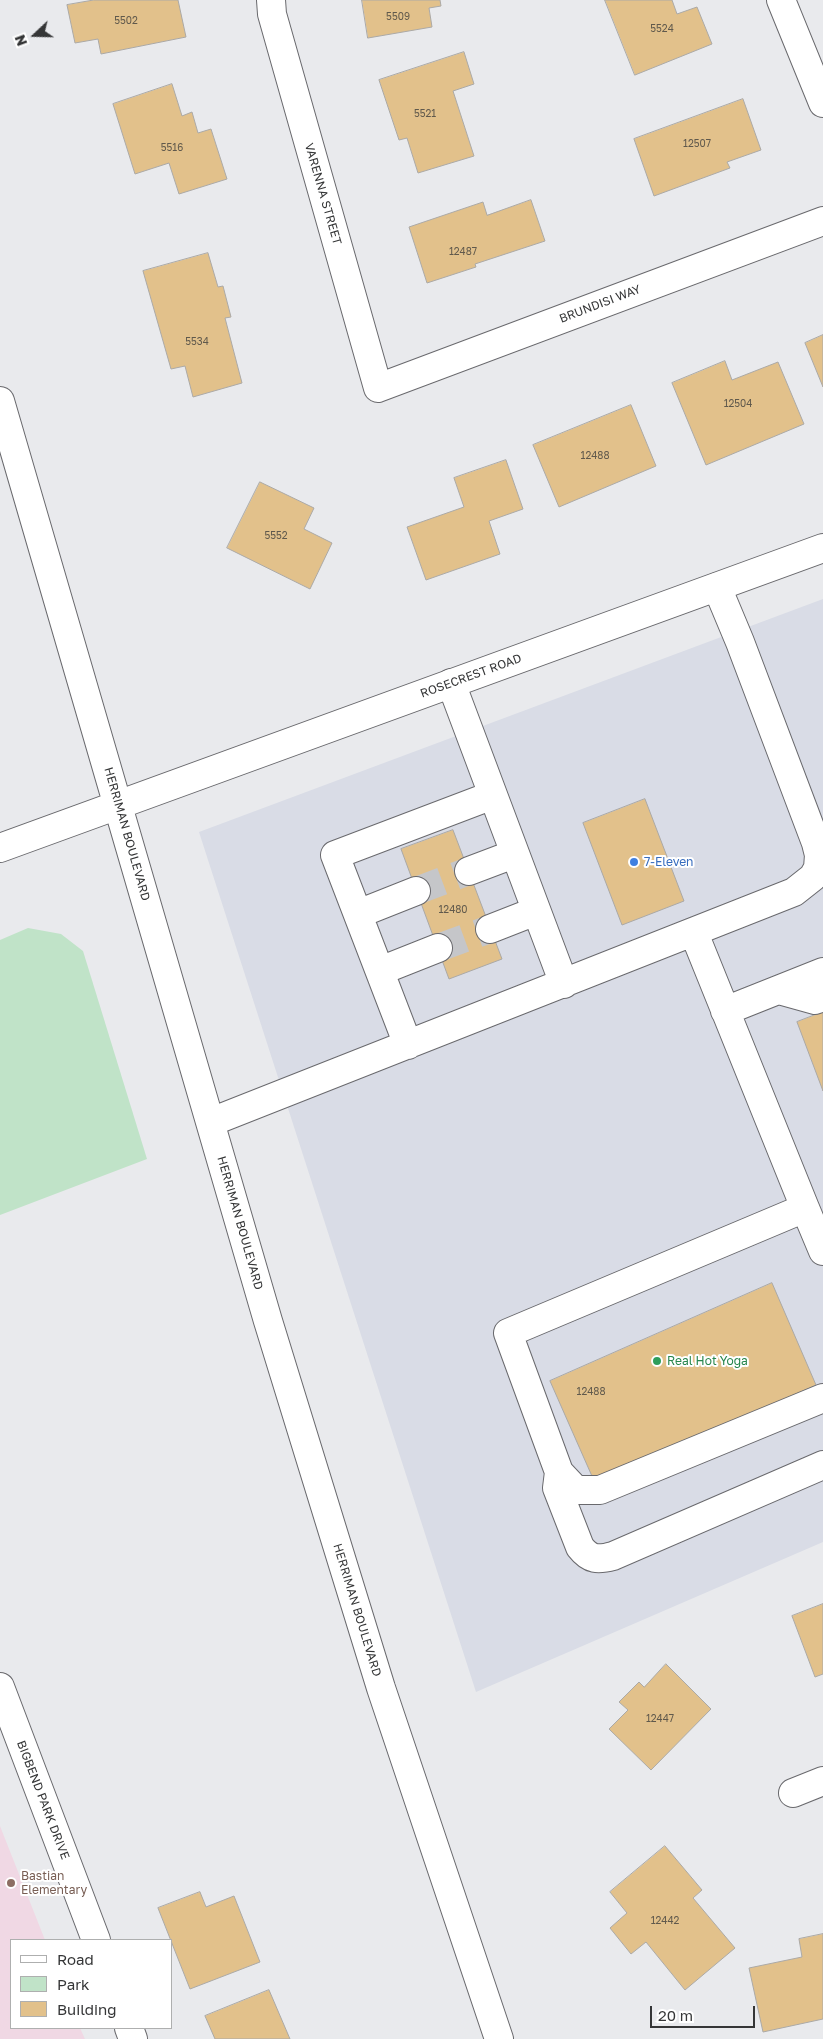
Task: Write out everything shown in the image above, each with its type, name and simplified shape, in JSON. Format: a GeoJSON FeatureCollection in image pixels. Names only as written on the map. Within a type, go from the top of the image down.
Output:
{"type":"FeatureCollection","features":[{"type":"Feature","properties":{"kind":"main road","name":"VARENNA STREET"},"geometry":{"type":"LineString","coordinates":[[271,0],[275,23],[378,388]]}},
{"type":"Feature","properties":{"kind":"main road"},"geometry":{"type":"LineString","coordinates":[[781,0],[823,103]]}},
{"type":"Feature","properties":{"kind":"main road","name":"BRUNDISI WAY"},"geometry":{"type":"LineString","coordinates":[[378,388],[823,221]]}},
{"type":"Feature","properties":{"kind":"main road","name":"HERRIMAN BOULEVARD"},"geometry":{"type":"LineString","coordinates":[[0,401],[119,804],[268,1321],[381,1688],[499,2039]]}},
{"type":"Feature","properties":{"kind":"main road","name":"ROSECREST ROAD"},"geometry":{"type":"LineString","coordinates":[[0,848],[823,548]]}},
{"type":"Feature","properties":{"kind":"main road"},"geometry":{"type":"LineString","coordinates":[[211,1122],[694,933],[794,892],[813,878],[818,868],[816,843],[740,642],[717,587]]}},
{"type":"Feature","properties":{"kind":"main road"},"geometry":{"type":"LineString","coordinates":[[451,683],[564,984]]}},
{"type":"Feature","properties":{"kind":"main road"},"geometry":{"type":"LineString","coordinates":[[408,1045],[334,855],[492,795]]}},
{"type":"Feature","properties":{"kind":"main road"},"geometry":{"type":"LineString","coordinates":[[469,871],[514,854]]}},
{"type":"Feature","properties":{"kind":"main road"},"geometry":{"type":"LineString","coordinates":[[358,914],[416,891]]}},
{"type":"Feature","properties":{"kind":"main road"},"geometry":{"type":"LineString","coordinates":[[490,929],[536,911]]}},
{"type":"Feature","properties":{"kind":"main road"},"geometry":{"type":"LineString","coordinates":[[694,933],[823,1251]]}},
{"type":"Feature","properties":{"kind":"main road"},"geometry":{"type":"LineString","coordinates":[[380,971],[438,948]]}},
{"type":"Feature","properties":{"kind":"main road"},"geometry":{"type":"LineString","coordinates":[[725,1011],[823,972]]}},
{"type":"Feature","properties":{"kind":"main road"},"geometry":{"type":"LineString","coordinates":[[779,990],[815,1000],[823,997]]}},
{"type":"Feature","properties":{"kind":"main road"},"geometry":{"type":"LineString","coordinates":[[805,1208],[508,1333],[559,1472],[576,1490],[600,1490],[823,1398]]}},
{"type":"Feature","properties":{"kind":"main road"},"geometry":{"type":"LineString","coordinates":[[559,1472],[557,1488],[580,1547],[585,1554],[599,1560],[613,1556],[823,1465]]}},
{"type":"Feature","properties":{"kind":"main road","name":"BIGBEND PARK DRIVE"},"geometry":{"type":"LineString","coordinates":[[0,1687],[96,1939]]}},
{"type":"Feature","properties":{"kind":"main road"},"geometry":{"type":"LineString","coordinates":[[793,1793],[823,1782]]}},
{"type":"Feature","properties":{"kind":"shaded area"},"geometry":{"type":"Polygon","coordinates":[[[823,599],[823,1542],[476,1692],[199,832],[823,599]]]}},
{"type":"Feature","properties":{"kind":"shaded area","name":"Bastian Elementary"},"geometry":{"type":"Polygon","coordinates":[[[0,1826],[45,1939],[10,1939],[10,2029],[80,2029],[85,2039],[0,2039],[0,1826]]]}},
{"type":"Feature","properties":{"kind":"green space"},"geometry":{"type":"Polygon","coordinates":[[[28,928],[61,934],[83,951],[147,1159],[0,1215],[0,940],[28,928]]]}},
{"type":"Feature","properties":{"kind":"building"},"geometry":{"type":"Polygon","coordinates":[[[94,0],[178,0],[186,37],[101,54],[98,39],[75,43],[67,5],[94,0]]]}},
{"type":"Feature","properties":{"kind":"building"},"geometry":{"type":"Polygon","coordinates":[[[362,0],[440,0],[441,6],[429,8],[432,27],[368,38],[362,0]]]}},
{"type":"Feature","properties":{"kind":"building"},"geometry":{"type":"Polygon","coordinates":[[[605,0],[672,0],[677,14],[697,7],[712,44],[635,75],[605,0]]]}},
{"type":"Feature","properties":{"kind":"building"},"geometry":{"type":"Polygon","coordinates":[[[464,52],[474,84],[453,91],[474,156],[418,173],[407,138],[399,140],[379,80],[464,52]]]}},
{"type":"Feature","properties":{"kind":"building"},"geometry":{"type":"Polygon","coordinates":[[[172,84],[182,116],[192,112],[198,133],[211,129],[227,179],[179,194],[169,163],[135,174],[113,104],[172,84]]]}},
{"type":"Feature","properties":{"kind":"building"},"geometry":{"type":"Polygon","coordinates":[[[743,99],[761,150],[727,162],[730,168],[654,196],[634,139],[743,99]]]}},
{"type":"Feature","properties":{"kind":"building"},"geometry":{"type":"Polygon","coordinates":[[[531,200],[545,241],[475,264],[476,267],[427,283],[409,227],[483,202],[487,215],[531,200]]]}},
{"type":"Feature","properties":{"kind":"building"},"geometry":{"type":"Polygon","coordinates":[[[208,253],[218,287],[223,286],[231,317],[225,318],[242,383],[193,397],[185,366],[171,369],[143,271],[208,253]]]}},
{"type":"Feature","properties":{"kind":"building"},"geometry":{"type":"Polygon","coordinates":[[[823,335],[823,387],[805,343],[823,335]]]}},
{"type":"Feature","properties":{"kind":"building"},"geometry":{"type":"Polygon","coordinates":[[[725,361],[732,380],[778,362],[804,424],[706,465],[672,383],[725,361]]]}},
{"type":"Feature","properties":{"kind":"building"},"geometry":{"type":"Polygon","coordinates":[[[631,405],[656,466],[559,507],[533,445],[631,405]]]}},
{"type":"Feature","properties":{"kind":"building"},"geometry":{"type":"Polygon","coordinates":[[[506,460],[523,509],[489,521],[500,554],[426,580],[407,527],[464,507],[454,478],[506,460]]]}},
{"type":"Feature","properties":{"kind":"building"},"geometry":{"type":"Polygon","coordinates":[[[260,482],[314,508],[304,529],[332,543],[310,589],[227,548],[260,482]]]}},
{"type":"Feature","properties":{"kind":"building","name":"7-Eleven"},"geometry":{"type":"Polygon","coordinates":[[[645,799],[684,901],[622,925],[583,823],[645,799]]]}},
{"type":"Feature","properties":{"kind":"building"},"geometry":{"type":"Polygon","coordinates":[[[453,830],[502,959],[449,979],[401,849],[453,830]]]}},
{"type":"Feature","properties":{"kind":"building"},"geometry":{"type":"Polygon","coordinates":[[[823,1012],[823,1091],[797,1022],[823,1012]]]}},
{"type":"Feature","properties":{"kind":"building"},"geometry":{"type":"Polygon","coordinates":[[[772,1283],[816,1385],[595,1483],[550,1381],[772,1283]]]}},
{"type":"Feature","properties":{"kind":"building"},"geometry":{"type":"Polygon","coordinates":[[[823,1604],[823,1674],[815,1677],[792,1616],[823,1604]]]}},
{"type":"Feature","properties":{"kind":"building"},"geometry":{"type":"Polygon","coordinates":[[[666,1664],[711,1709],[651,1770],[609,1729],[628,1710],[619,1702],[639,1682],[644,1687],[666,1664]]]}},
{"type":"Feature","properties":{"kind":"building"},"geometry":{"type":"Polygon","coordinates":[[[665,1846],[702,1890],[693,1898],[735,1948],[685,1990],[646,1942],[631,1954],[610,1928],[627,1913],[610,1892],[665,1846]]]}},
{"type":"Feature","properties":{"kind":"building"},"geometry":{"type":"Polygon","coordinates":[[[200,1892],[206,1907],[234,1896],[260,1962],[190,1989],[172,1943],[172,1939],[170,1939],[158,1908],[200,1892]]]}},
{"type":"Feature","properties":{"kind":"building"},"geometry":{"type":"Polygon","coordinates":[[[823,1934],[823,2019],[763,2032],[749,1968],[802,1957],[799,1939],[823,1934]]]}},
{"type":"Feature","properties":{"kind":"building"},"geometry":{"type":"Polygon","coordinates":[[[269,1990],[290,2039],[215,2039],[205,2016],[269,1990]]]}},
{"type":"Feature","properties":{"kind":"tunnel"},"geometry":{"type":"LineString","coordinates":[[416,891],[469,871]]}},
{"type":"Feature","properties":{"kind":"tunnel"},"geometry":{"type":"LineString","coordinates":[[438,948],[490,929]]}},
{"type":"Feature","properties":{"kind":"place","name":"7-Eleven"},"geometry":{"type":"Point","coordinates":[634,862]}},
{"type":"Feature","properties":{"kind":"place","name":"Real Hot Yoga"},"geometry":{"type":"Point","coordinates":[657,1361]}},
{"type":"Feature","properties":{"kind":"place","name":"Bastian Elementary"},"geometry":{"type":"Point","coordinates":[11,1883]}}]}
